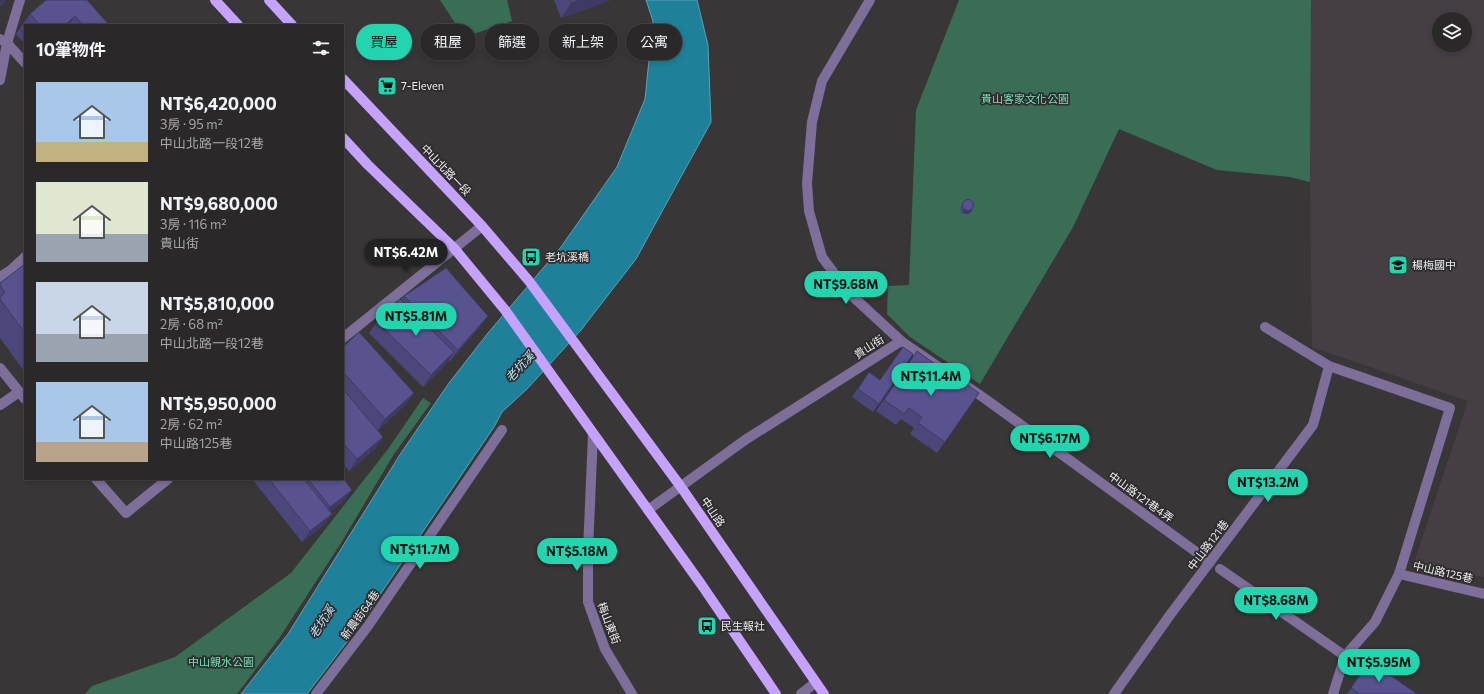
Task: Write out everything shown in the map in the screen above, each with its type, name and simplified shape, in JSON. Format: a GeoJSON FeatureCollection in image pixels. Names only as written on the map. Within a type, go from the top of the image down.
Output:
{"type":"FeatureCollection","features":[{"type":"Feature","properties":{"kind":"main road"},"geometry":{"type":"LineString","coordinates":[[215,0],[237,24]]}},
{"type":"Feature","properties":{"kind":"main road"},"geometry":{"type":"LineString","coordinates":[[269,0],[291,24]]}},
{"type":"Feature","properties":{"kind":"main road","name":"中山北路一段"},"geometry":{"type":"LineString","coordinates":[[344,80],[482,226],[529,282],[578,347]]}},
{"type":"Feature","properties":{"kind":"main road"},"geometry":{"type":"LineString","coordinates":[[344,139],[368,165],[454,248],[505,310],[551,372],[593,434],[701,584],[776,694]]}},
{"type":"Feature","properties":{"kind":"main road","name":"中山路"},"geometry":{"type":"LineString","coordinates":[[578,347],[681,487],[824,694]]}},
{"type":"Feature","properties":{"kind":"street"},"geometry":{"type":"LineString","coordinates":[[0,80],[3,41],[20,0]]}},
{"type":"Feature","properties":{"kind":"street","name":"貴山街"},"geometry":{"type":"LineString","coordinates":[[648,510],[745,440],[901,341],[849,293],[822,257],[809,211],[807,183],[812,122],[822,81],[870,0]]}},
{"type":"Feature","properties":{"kind":"street"},"geometry":{"type":"LineString","coordinates":[[3,41],[24,62]]}},
{"type":"Feature","properties":{"kind":"street"},"geometry":{"type":"LineString","coordinates":[[344,337],[482,226]]}},
{"type":"Feature","properties":{"kind":"street"},"geometry":{"type":"LineString","coordinates":[[0,277],[11,270],[24,258]]}},
{"type":"Feature","properties":{"kind":"street"},"geometry":{"type":"LineString","coordinates":[[1265,327],[1330,366],[1450,408],[1399,574]]}},
{"type":"Feature","properties":{"kind":"street","name":"中山路121巷4弄"},"geometry":{"type":"LineString","coordinates":[[901,341],[984,398],[1210,562]]}},
{"type":"Feature","properties":{"kind":"street","name":"中山路121巷"},"geometry":{"type":"LineString","coordinates":[[1114,694],[1170,615],[1313,425],[1330,366]]}},
{"type":"Feature","properties":{"kind":"street"},"geometry":{"type":"LineString","coordinates":[[0,368],[22,395],[0,405]]}},
{"type":"Feature","properties":{"kind":"street","name":"新農街64巷"},"geometry":{"type":"LineString","coordinates":[[316,694],[368,626],[502,430]]}},
{"type":"Feature","properties":{"kind":"street","name":"梅山東街"},"geometry":{"type":"LineString","coordinates":[[593,434],[588,550],[588,602],[605,649],[632,694]]}},
{"type":"Feature","properties":{"kind":"street"},"geometry":{"type":"LineString","coordinates":[[97,480],[126,513],[167,480]]}},
{"type":"Feature","properties":{"kind":"street"},"geometry":{"type":"LineString","coordinates":[[1220,569],[1345,656]]}},
{"type":"Feature","properties":{"kind":"street","name":"中山路125巷"},"geometry":{"type":"LineString","coordinates":[[1333,694],[1345,656],[1375,622],[1399,574],[1484,594]]}},
{"type":"Feature","properties":{"kind":"street"},"geometry":{"type":"LineString","coordinates":[[801,694],[815,682]]}},
{"type":"Feature","properties":{"kind":"shaded area","name":"楊梅國中"},"geometry":{"type":"Polygon","coordinates":[[[1311,0],[1484,0],[1484,577],[1413,566],[1468,401],[1312,347],[1310,182],[1311,0]]]}},
{"type":"Feature","properties":{"kind":"green space"},"geometry":{"type":"Polygon","coordinates":[[[440,0],[507,0],[512,21],[503,24],[484,24],[484,30],[476,33],[476,24],[456,24],[440,0]]]}},
{"type":"Feature","properties":{"kind":"green space","name":"貴山客家文化公園"},"geometry":{"type":"Polygon","coordinates":[[[959,0],[1311,0],[1310,182],[1290,177],[1217,170],[1119,129],[1073,227],[980,384],[910,337],[887,314],[888,286],[909,285],[916,110],[959,0]]]}},
{"type":"Feature","properties":{"kind":"green space","name":"中山親水公園"},"geometry":{"type":"Polygon","coordinates":[[[423,398],[431,403],[394,454],[341,543],[280,637],[237,694],[85,694],[92,686],[175,657],[291,573],[388,449],[423,398]]]}},
{"type":"Feature","properties":{"kind":"water","name":"老坑溪"},"geometry":{"type":"Polygon","coordinates":[[[646,0],[697,0],[708,45],[711,122],[636,259],[581,330],[527,389],[502,412],[494,427],[356,630],[307,694],[241,694],[288,634],[401,453],[449,383],[488,333],[561,247],[617,167],[645,99],[649,60],[682,60],[682,24],[653,24],[646,0]]]}},
{"type":"Feature","properties":{"kind":"building"},"geometry":{"type":"Polygon","coordinates":[[[46,0],[87,0],[108,24],[82,24],[75,16],[66,24],[39,24],[30,14],[46,0]]]}},
{"type":"Feature","properties":{"kind":"building"},"geometry":{"type":"Polygon","coordinates":[[[570,0],[580,0],[571,3],[570,0]]]}},
{"type":"Feature","properties":{"kind":"building"},"geometry":{"type":"Polygon","coordinates":[[[966,200],[970,200],[972,201],[972,209],[966,210],[963,207],[963,203],[966,200]]]}},
{"type":"Feature","properties":{"kind":"building"},"geometry":{"type":"Polygon","coordinates":[[[24,265],[24,332],[0,299],[0,297],[5,293],[0,283],[24,265]]]}},
{"type":"Feature","properties":{"kind":"building"},"geometry":{"type":"Polygon","coordinates":[[[446,268],[488,316],[458,350],[404,296],[446,268]]]}},
{"type":"Feature","properties":{"kind":"building"},"geometry":{"type":"Polygon","coordinates":[[[400,299],[454,352],[431,375],[377,322],[400,299]]]}},
{"type":"Feature","properties":{"kind":"building"},"geometry":{"type":"Polygon","coordinates":[[[359,332],[414,393],[385,419],[344,373],[344,346],[359,332]]]}},
{"type":"Feature","properties":{"kind":"building"},"geometry":{"type":"Polygon","coordinates":[[[903,347],[913,354],[879,404],[858,389],[869,372],[880,380],[903,347]]]}},
{"type":"Feature","properties":{"kind":"building"},"geometry":{"type":"Polygon","coordinates":[[[917,351],[939,367],[933,377],[944,385],[952,374],[979,393],[945,442],[918,423],[922,417],[909,408],[904,414],[884,400],[917,351]]]}},
{"type":"Feature","properties":{"kind":"building"},"geometry":{"type":"Polygon","coordinates":[[[344,390],[383,437],[357,459],[344,444],[344,390]]]}},
{"type":"Feature","properties":{"kind":"building"},"geometry":{"type":"Polygon","coordinates":[[[344,479],[352,490],[330,507],[309,480],[344,479]]]}},
{"type":"Feature","properties":{"kind":"building"},"geometry":{"type":"Polygon","coordinates":[[[270,480],[305,480],[332,514],[310,531],[270,480]]]}},
{"type":"Feature","properties":{"kind":"building"},"geometry":{"type":"Polygon","coordinates":[[[1370,661],[1417,694],[1360,694],[1351,688],[1370,661]]]}},
{"type":"Feature","properties":{"kind":"place","name":"7-Eleven"},"geometry":{"type":"Point","coordinates":[387,86]}},
{"type":"Feature","properties":{"kind":"place","name":"老坑溪橋"},"geometry":{"type":"Point","coordinates":[531,257]}},
{"type":"Feature","properties":{"kind":"place","name":"楊梅國中"},"geometry":{"type":"Point","coordinates":[1398,265]}},
{"type":"Feature","properties":{"kind":"place","name":"民生報社"},"geometry":{"type":"Point","coordinates":[707,626]}}]}
